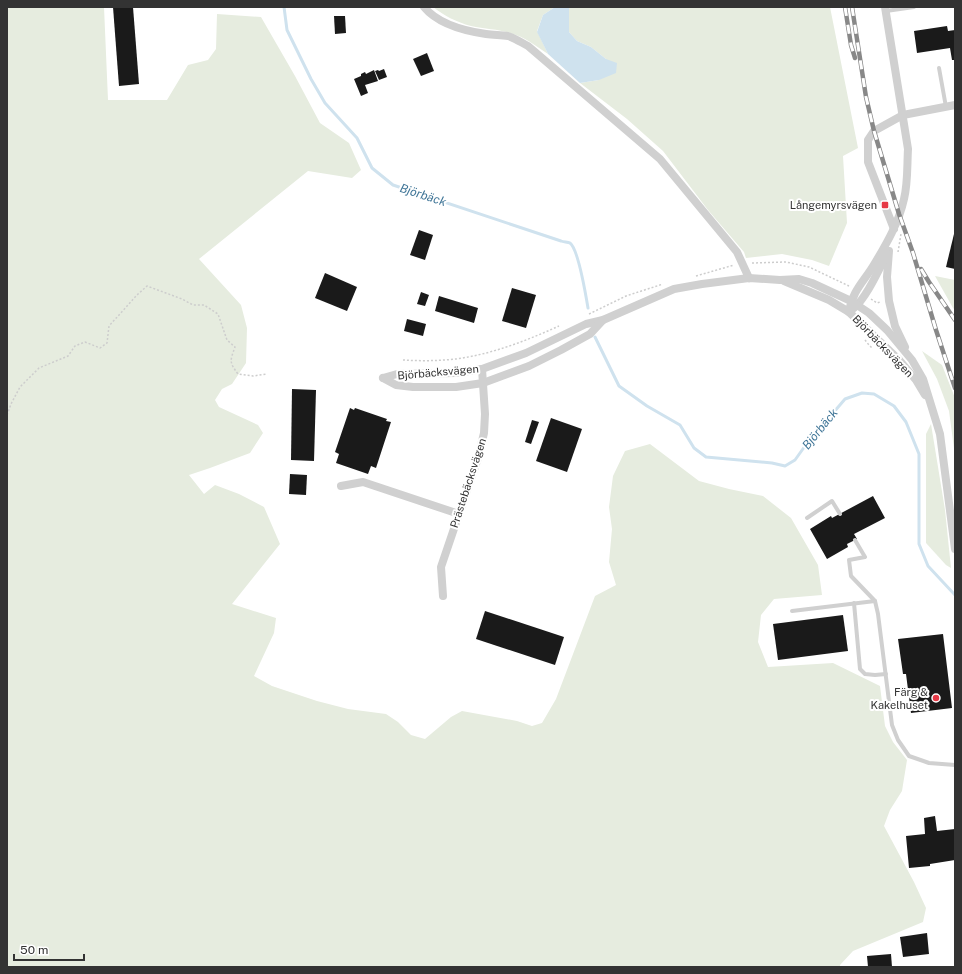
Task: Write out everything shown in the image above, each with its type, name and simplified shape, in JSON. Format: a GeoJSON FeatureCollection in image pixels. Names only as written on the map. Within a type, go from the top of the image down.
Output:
{"type":"FeatureCollection","features":[{"type":"Feature","properties":{"kind":"street"},"geometry":{"type":"LineString","coordinates":[[424,7],[427,11],[442,21],[458,28],[485,34],[509,36],[528,46],[660,159],[737,252],[750,278]]}},
{"type":"Feature","properties":{"kind":"street"},"geometry":{"type":"LineString","coordinates":[[849,312],[854,303],[856,289],[873,266],[892,232],[904,199],[908,149],[886,9]]}},
{"type":"Feature","properties":{"kind":"street"},"geometry":{"type":"LineString","coordinates":[[912,360],[895,326],[889,300],[887,277],[892,232],[868,162],[868,140],[874,131],[903,115],[955,105]]}},
{"type":"Feature","properties":{"kind":"street"},"geometry":{"type":"LineString","coordinates":[[854,303],[865,295],[889,251]]}},
{"type":"Feature","properties":{"kind":"street","name":"Björbäcksvägen"},"geometry":{"type":"LineString","coordinates":[[603,320],[590,334],[561,350],[529,366],[483,383],[456,387],[413,387],[396,385],[383,378],[397,374],[456,373],[482,369],[526,353],[586,324],[603,320],[674,289],[750,278],[780,280],[799,279],[812,283],[854,303],[869,313],[887,330],[912,360],[923,379],[940,434],[955,549]]}},
{"type":"Feature","properties":{"kind":"street","name":"Björbäcksvägen"},"geometry":{"type":"LineString","coordinates":[[780,280],[829,300],[849,312],[900,361],[916,380],[931,404]]}},
{"type":"Feature","properties":{"kind":"street","name":"Prästebäcksvägen"},"geometry":{"type":"LineString","coordinates":[[443,596],[441,567],[478,458],[484,433],[485,414],[482,369]]}},
{"type":"Feature","properties":{"kind":"street"},"geometry":{"type":"LineString","coordinates":[[341,486],[363,482],[459,514]]}},
{"type":"Feature","properties":{"kind":"lane"},"geometry":{"type":"LineString","coordinates":[[886,9],[914,7]]}},
{"type":"Feature","properties":{"kind":"lane"},"geometry":{"type":"LineString","coordinates":[[939,68],[946,107]]}},
{"type":"Feature","properties":{"kind":"lane"},"geometry":{"type":"LineString","coordinates":[[807,518],[832,501],[840,514]]}},
{"type":"Feature","properties":{"kind":"lane"},"geometry":{"type":"LineString","coordinates":[[855,540],[866,557],[849,560],[851,576],[875,601],[878,614],[892,725],[898,740],[909,756],[929,763],[955,765]]}},
{"type":"Feature","properties":{"kind":"lane"},"geometry":{"type":"LineString","coordinates":[[792,611],[875,601]]}},
{"type":"Feature","properties":{"kind":"lane"},"geometry":{"type":"LineString","coordinates":[[854,603],[860,669],[865,674],[886,674]]}},
{"type":"Feature","properties":{"kind":"path"},"geometry":{"type":"LineString","coordinates":[[7,415],[20,387],[39,368],[68,356],[75,346],[85,342],[100,348],[107,343],[109,326],[137,294],[147,286],[182,299],[193,305],[204,305],[218,314],[227,340],[235,347],[231,357],[231,365],[238,374],[253,376],[267,374]]}},
{"type":"Feature","properties":{"kind":"shaded area"},"geometry":{"type":"Polygon","coordinates":[[[7,7],[104,7],[108,100],[167,100],[188,65],[208,60],[216,49],[217,14],[261,17],[320,123],[349,143],[361,170],[352,178],[308,171],[199,259],[241,305],[247,328],[246,363],[232,384],[222,389],[215,400],[219,407],[258,425],[263,433],[250,453],[189,475],[204,494],[215,485],[239,494],[264,507],[280,544],[232,604],[276,618],[274,633],[254,676],[272,686],[317,701],[348,709],[386,714],[398,722],[411,735],[425,739],[451,717],[462,711],[517,721],[532,726],[542,723],[556,699],[595,596],[616,585],[609,562],[612,529],[609,507],[613,476],[625,451],[650,444],[699,481],[763,496],[791,518],[818,565],[822,595],[774,599],[761,615],[758,642],[768,667],[833,663],[880,686],[885,726],[893,742],[907,760],[902,791],[890,810],[884,826],[926,908],[923,922],[853,951],[840,965],[840,967],[7,967],[7,7]]]}},
{"type":"Feature","properties":{"kind":"shaded area"},"geometry":{"type":"Polygon","coordinates":[[[433,7],[555,7],[543,15],[537,31],[548,54],[521,37],[501,31],[466,24],[451,18],[433,7]]]}},
{"type":"Feature","properties":{"kind":"shaded area"},"geometry":{"type":"Polygon","coordinates":[[[569,7],[830,7],[858,148],[843,156],[847,223],[829,266],[812,260],[782,254],[746,258],[744,252],[708,210],[663,151],[627,119],[580,83],[599,80],[606,59],[591,47],[577,41],[569,32],[569,7]]]}},
{"type":"Feature","properties":{"kind":"shaded area"},"geometry":{"type":"Polygon","coordinates":[[[935,276],[955,280],[955,310],[953,308],[935,276]]]}},
{"type":"Feature","properties":{"kind":"shaded area"},"geometry":{"type":"Polygon","coordinates":[[[922,351],[942,365],[955,398],[955,456],[949,411],[937,379],[922,351]]]}},
{"type":"Feature","properties":{"kind":"shaded area"},"geometry":{"type":"Polygon","coordinates":[[[931,424],[945,510],[951,568],[946,565],[926,543],[926,434],[931,424]]]}},
{"type":"Feature","properties":{"kind":"water"},"geometry":{"type":"Polygon","coordinates":[[[555,7],[569,7],[569,32],[577,41],[591,47],[606,59],[617,63],[616,73],[599,80],[580,83],[548,54],[537,32],[543,15],[555,7]]]}},
{"type":"Feature","properties":{"kind":"building"},"geometry":{"type":"Polygon","coordinates":[[[113,7],[133,7],[139,84],[119,86],[113,7]]]}},
{"type":"Feature","properties":{"kind":"building"},"geometry":{"type":"Polygon","coordinates":[[[334,16],[345,16],[346,33],[335,34],[334,16]]]}},
{"type":"Feature","properties":{"kind":"building"},"geometry":{"type":"Polygon","coordinates":[[[947,26],[948,31],[955,30],[955,60],[952,60],[950,48],[917,53],[914,31],[947,26]]]}},
{"type":"Feature","properties":{"kind":"building"},"geometry":{"type":"Polygon","coordinates":[[[427,53],[434,71],[421,76],[413,59],[427,53]]]}},
{"type":"Feature","properties":{"kind":"building"},"geometry":{"type":"Polygon","coordinates":[[[384,69],[387,77],[379,80],[375,71],[384,69]]]}},
{"type":"Feature","properties":{"kind":"building"},"geometry":{"type":"Polygon","coordinates":[[[374,70],[378,81],[365,85],[368,93],[361,96],[354,79],[361,76],[361,74],[365,72],[366,74],[374,70]]]}},
{"type":"Feature","properties":{"kind":"building"},"geometry":{"type":"Polygon","coordinates":[[[419,230],[433,235],[425,260],[410,255],[419,230]]]}},
{"type":"Feature","properties":{"kind":"building"},"geometry":{"type":"Polygon","coordinates":[[[955,234],[955,269],[946,267],[955,234]]]}},
{"type":"Feature","properties":{"kind":"building"},"geometry":{"type":"Polygon","coordinates":[[[325,273],[357,287],[347,311],[315,298],[325,273]]]}},
{"type":"Feature","properties":{"kind":"building"},"geometry":{"type":"Polygon","coordinates":[[[512,288],[536,295],[526,328],[502,321],[512,288]]]}},
{"type":"Feature","properties":{"kind":"building"},"geometry":{"type":"Polygon","coordinates":[[[421,292],[429,295],[425,306],[417,304],[421,292]]]}},
{"type":"Feature","properties":{"kind":"building"},"geometry":{"type":"Polygon","coordinates":[[[439,296],[478,308],[474,323],[435,311],[439,296]]]}},
{"type":"Feature","properties":{"kind":"building"},"geometry":{"type":"Polygon","coordinates":[[[407,319],[426,324],[423,336],[404,331],[407,319]]]}},
{"type":"Feature","properties":{"kind":"building"},"geometry":{"type":"Polygon","coordinates":[[[292,389],[316,390],[314,461],[291,460],[292,389]]]}},
{"type":"Feature","properties":{"kind":"building"},"geometry":{"type":"Polygon","coordinates":[[[350,408],[354,410],[355,408],[387,419],[386,421],[391,422],[376,468],[371,466],[368,474],[336,463],[339,454],[335,452],[350,408]]]}},
{"type":"Feature","properties":{"kind":"building"},"geometry":{"type":"Polygon","coordinates":[[[551,418],[582,429],[567,472],[536,461],[551,418]]]}},
{"type":"Feature","properties":{"kind":"building"},"geometry":{"type":"Polygon","coordinates":[[[532,420],[539,422],[531,444],[525,442],[532,420]]]}},
{"type":"Feature","properties":{"kind":"building"},"geometry":{"type":"Polygon","coordinates":[[[290,474],[307,475],[306,495],[289,494],[290,474]]]}},
{"type":"Feature","properties":{"kind":"building"},"geometry":{"type":"Polygon","coordinates":[[[873,496],[885,518],[854,534],[857,539],[847,544],[848,547],[827,559],[810,529],[831,516],[832,518],[873,496]]]}},
{"type":"Feature","properties":{"kind":"building"},"geometry":{"type":"Polygon","coordinates":[[[485,611],[564,637],[555,665],[476,639],[485,611]]]}},
{"type":"Feature","properties":{"kind":"building"},"geometry":{"type":"Polygon","coordinates":[[[843,615],[848,651],[778,660],[773,624],[843,615]]]}},
{"type":"Feature","properties":{"kind":"building"},"geometry":{"type":"Polygon","coordinates":[[[943,634],[952,708],[911,713],[906,674],[903,674],[898,639],[943,634]]]}},
{"type":"Feature","properties":{"kind":"building"},"geometry":{"type":"Polygon","coordinates":[[[935,816],[937,831],[955,829],[955,860],[930,864],[930,866],[909,868],[906,836],[925,834],[924,818],[935,816]]]}},
{"type":"Feature","properties":{"kind":"building"},"geometry":{"type":"Polygon","coordinates":[[[927,933],[929,954],[903,957],[900,937],[927,933]]]}},
{"type":"Feature","properties":{"kind":"building"},"geometry":{"type":"Polygon","coordinates":[[[891,954],[892,967],[868,967],[867,956],[891,954]]]}},
{"type":"Feature","properties":{"kind":"waterway","name":"Björbäck"},"geometry":{"type":"LineString","coordinates":[[284,7],[287,30],[311,79],[325,103],[357,138],[372,168],[393,185],[570,243],[579,263],[588,308]]}},
{"type":"Feature","properties":{"kind":"waterway","name":"Björbäck"},"geometry":{"type":"LineString","coordinates":[[595,337],[619,386],[647,406],[680,425],[694,448],[706,457],[772,463],[785,466],[795,460],[845,399],[862,393],[874,394],[894,406],[906,422],[919,454],[919,544],[928,566],[955,595]]}},
{"type":"Feature","properties":{"kind":"railway"},"geometry":{"type":"LineString","coordinates":[[845,7],[851,45],[855,58]]}},
{"type":"Feature","properties":{"kind":"railway"},"geometry":{"type":"LineString","coordinates":[[852,7],[866,97],[874,131],[955,388]]}},
{"type":"Feature","properties":{"kind":"railway"},"geometry":{"type":"LineString","coordinates":[[921,269],[955,320]]}},
{"type":"Feature","properties":{"kind":"place","name":"Långemyrsvägen"},"geometry":{"type":"Point","coordinates":[885,205]}},
{"type":"Feature","properties":{"kind":"place","name":"Färg & Kakelhuset"},"geometry":{"type":"Point","coordinates":[936,698]}}]}
